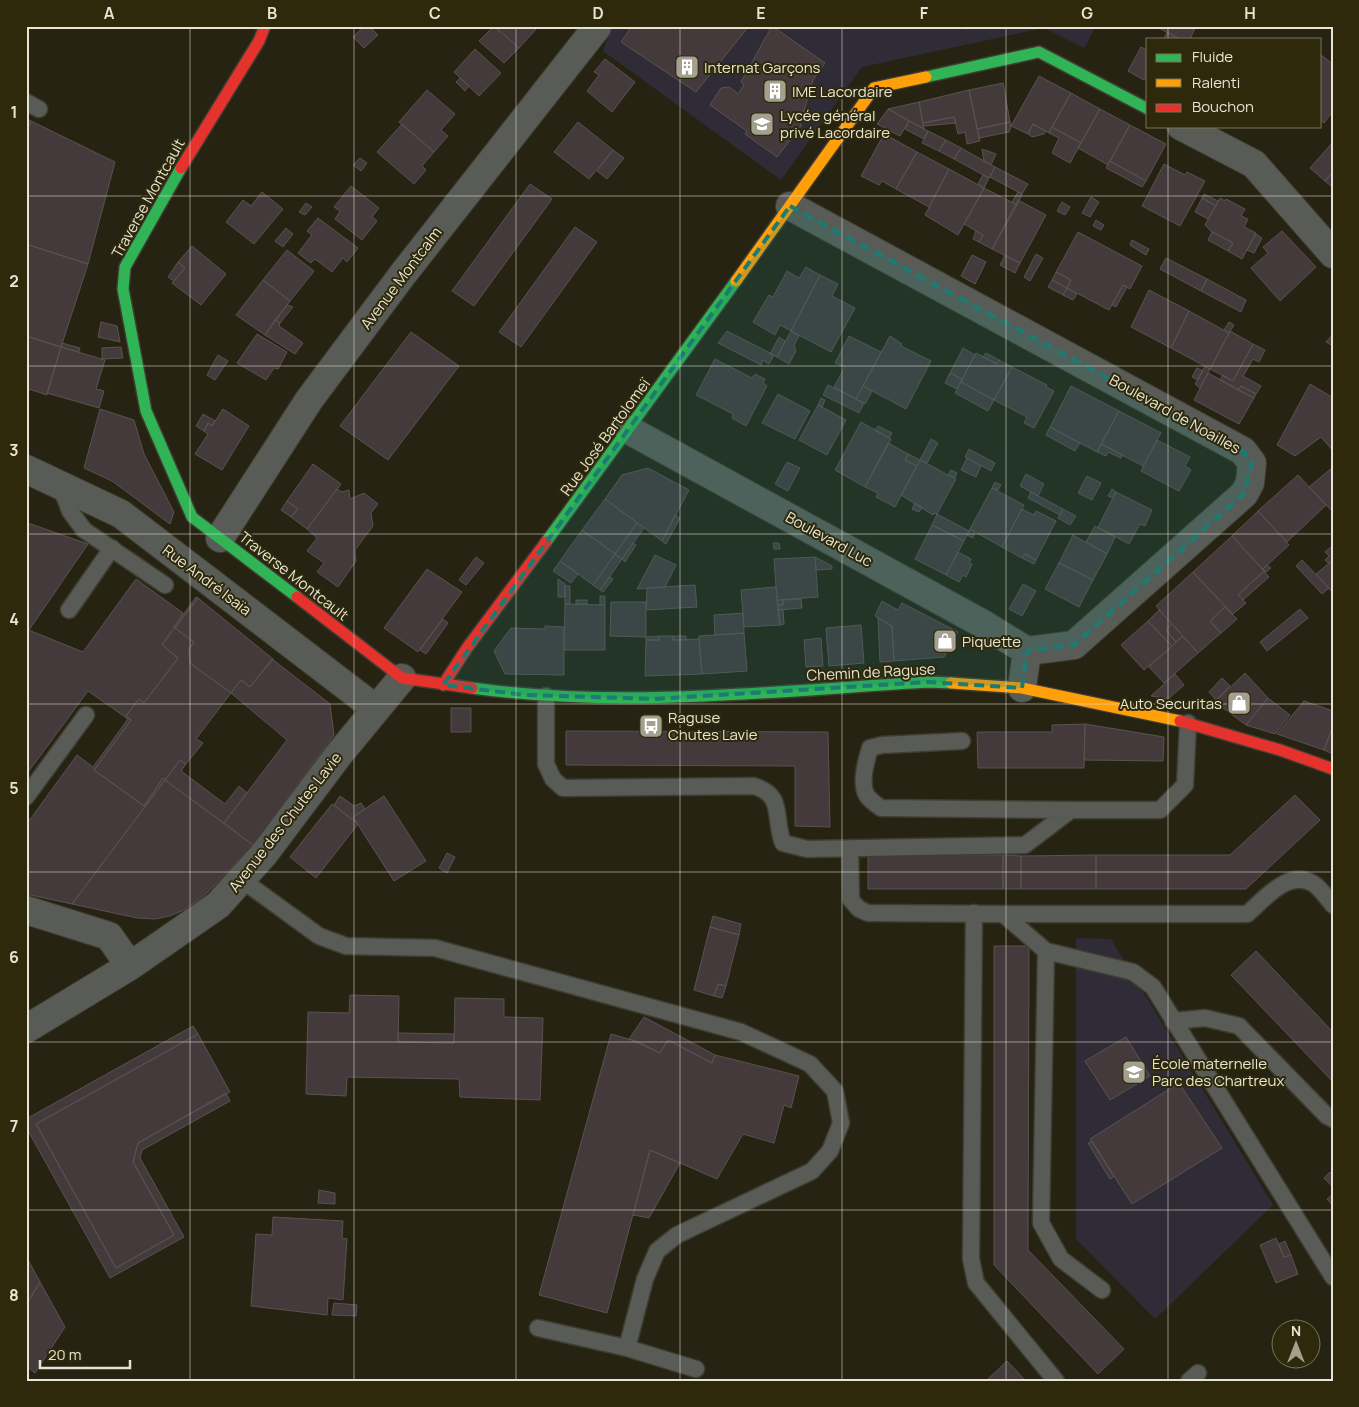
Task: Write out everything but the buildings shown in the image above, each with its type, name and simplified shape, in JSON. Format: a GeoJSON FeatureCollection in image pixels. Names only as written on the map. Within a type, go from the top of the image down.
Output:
{"type":"FeatureCollection","features":[{"type":"Feature","properties":{"kind":"street","name":"Traverse Montcault"},"geometry":{"type":"LineString","coordinates":[[265,26],[258,41],[185,160],[125,267],[123,289],[146,411],[192,517],[402,678]]}},
{"type":"Feature","properties":{"kind":"street","name":"Avenue Montcalm"},"geometry":{"type":"LineString","coordinates":[[220,538],[309,400],[403,274],[598,27]]}},
{"type":"Feature","properties":{"kind":"street","name":"Rue José Bartolomeï"},"geometry":{"type":"LineString","coordinates":[[442,685],[467,648],[629,430],[874,88],[1039,52],[1146,108]]}},
{"type":"Feature","properties":{"kind":"street"},"geometry":{"type":"LineString","coordinates":[[1185,128],[1254,164],[1333,254]]}},
{"type":"Feature","properties":{"kind":"street","name":"Boulevard de Noailles"},"geometry":{"type":"LineString","coordinates":[[790,206],[1244,451],[1252,463],[1250,483],[1244,494],[1074,645],[1027,651]]}},
{"type":"Feature","properties":{"kind":"street","name":"Boulevard Luc"},"geometry":{"type":"LineString","coordinates":[[629,430],[983,624],[1027,651]]}},
{"type":"Feature","properties":{"kind":"street","name":"Rue André Isaïa"},"geometry":{"type":"LineString","coordinates":[[26,469],[121,514],[376,709]]}},
{"type":"Feature","properties":{"kind":"street"},"geometry":{"type":"LineString","coordinates":[[1022,688],[1027,651]]}},
{"type":"Feature","properties":{"kind":"street","name":"Chemin de Raguse"},"geometry":{"type":"LineString","coordinates":[[402,678],[442,685],[546,696],[654,699],[928,682],[1022,688],[1188,723],[1280,750],[1333,769]]}},
{"type":"Feature","properties":{"kind":"street","name":"Avenue des Chutes Lavie"},"geometry":{"type":"LineString","coordinates":[[26,1029],[130,966],[218,905],[242,880],[402,678]]}},
{"type":"Feature","properties":{"kind":"street"},"geometry":{"type":"LineString","coordinates":[[26,910],[109,936],[130,966]]}},
{"type":"Feature","properties":{"kind":"lane"},"geometry":{"type":"LineString","coordinates":[[60,485],[70,511],[84,530],[165,585]]}},
{"type":"Feature","properties":{"kind":"lane"},"geometry":{"type":"LineString","coordinates":[[69,610],[112,548]]}},
{"type":"Feature","properties":{"kind":"lane"},"geometry":{"type":"LineString","coordinates":[[546,696],[546,764],[553,778],[563,788],[754,786],[766,790],[775,798],[778,829],[783,843],[807,849],[1025,845],[1072,810]]}},
{"type":"Feature","properties":{"kind":"lane"},"geometry":{"type":"LineString","coordinates":[[26,797],[86,715]]}},
{"type":"Feature","properties":{"kind":"lane"},"geometry":{"type":"LineString","coordinates":[[962,741],[882,745],[870,748],[866,762],[864,786],[867,796],[881,808],[1160,810],[1184,785],[1188,723]]}},
{"type":"Feature","properties":{"kind":"lane"},"geometry":{"type":"LineString","coordinates":[[850,848],[851,900],[859,909],[868,913],[1247,914],[1285,881],[1297,880],[1313,884],[1333,905]]}},
{"type":"Feature","properties":{"kind":"lane"},"geometry":{"type":"LineString","coordinates":[[242,880],[319,936],[346,946],[435,948],[742,1032],[810,1064],[835,1091],[841,1123],[830,1151],[812,1171],[677,1235],[657,1251],[645,1279],[627,1348]]}},
{"type":"Feature","properties":{"kind":"lane"},"geometry":{"type":"LineString","coordinates":[[974,913],[971,1258],[976,1283],[1056,1381]]}},
{"type":"Feature","properties":{"kind":"lane"},"geometry":{"type":"LineString","coordinates":[[1003,914],[1046,951],[1133,972],[1153,988],[1333,1277]]}},
{"type":"Feature","properties":{"kind":"lane"},"geometry":{"type":"LineString","coordinates":[[1046,951],[1041,1223],[1060,1259],[1102,1290]]}},
{"type":"Feature","properties":{"kind":"lane"},"geometry":{"type":"LineString","coordinates":[[1173,1021],[1205,1018],[1239,1026],[1327,1116],[1333,1119]]}},
{"type":"Feature","properties":{"kind":"lane"},"geometry":{"type":"LineString","coordinates":[[538,1328],[627,1348],[696,1369]]}},
{"type":"Feature","properties":{"kind":"highlighted area"},"geometry":{"type":"Polygon","coordinates":[[[790,206],[1243,451],[1252,463],[1244,494],[1074,645],[1027,651],[1022,688],[928,682],[654,699],[525,695],[443,685],[790,206]]]}},
{"type":"Feature","properties":{"kind":"shaded area","name":"Lycée général privé Lacordaire"},"geometry":{"type":"Polygon","coordinates":[[[596,26],[1096,26],[1084,48],[1044,28],[862,67],[781,180],[603,51],[607,40],[602,31],[596,26]]]}},
{"type":"Feature","properties":{"kind":"shaded area","name":"École maternelle Parc des Chartreux"},"geometry":{"type":"Polygon","coordinates":[[[1076,938],[1111,939],[1273,1205],[1155,1319],[1076,1239],[1076,938]]]}},
{"type":"Feature","properties":{"kind":"traffic: fast"},"geometry":{"type":"LineString","coordinates":[[926,77],[1039,52],[1146,108]]}},
{"type":"Feature","properties":{"kind":"traffic: fast"},"geometry":{"type":"LineString","coordinates":[[181,168],[125,267],[123,289],[146,411],[192,517],[297,597]]}},
{"type":"Feature","properties":{"kind":"traffic: fast"},"geometry":{"type":"LineString","coordinates":[[546,542],[736,281]]}},
{"type":"Feature","properties":{"kind":"traffic: fast"},"geometry":{"type":"LineString","coordinates":[[472,688],[529,694],[643,698],[928,682],[951,683]]}},
{"type":"Feature","properties":{"kind":"traffic: slow"},"geometry":{"type":"LineString","coordinates":[[736,281],[874,88],[926,77]]}},
{"type":"Feature","properties":{"kind":"traffic: slow"},"geometry":{"type":"LineString","coordinates":[[951,683],[1022,688],[1180,721]]}},
{"type":"Feature","properties":{"kind":"traffic: jam"},"geometry":{"type":"LineString","coordinates":[[181,168],[259,41],[265,26]]}},
{"type":"Feature","properties":{"kind":"traffic: jam"},"geometry":{"type":"LineString","coordinates":[[443,685],[467,648],[546,542]]}},
{"type":"Feature","properties":{"kind":"traffic: jam"},"geometry":{"type":"LineString","coordinates":[[297,597],[402,678],[472,688]]}},
{"type":"Feature","properties":{"kind":"traffic: jam"},"geometry":{"type":"LineString","coordinates":[[1180,721],[1280,750],[1333,769]]}},
{"type":"Feature","properties":{"kind":"place","name":"Internat Garçons"},"geometry":{"type":"Point","coordinates":[687,67]}},
{"type":"Feature","properties":{"kind":"place","name":"IME Lacordaire"},"geometry":{"type":"Point","coordinates":[775,91]}},
{"type":"Feature","properties":{"kind":"place","name":"Lycée général privé Lacordaire"},"geometry":{"type":"Point","coordinates":[762,124]}},
{"type":"Feature","properties":{"kind":"place","name":"Piquette"},"geometry":{"type":"Point","coordinates":[945,641]}},
{"type":"Feature","properties":{"kind":"place","name":"Auto Securitas"},"geometry":{"type":"Point","coordinates":[1239,703]}},
{"type":"Feature","properties":{"kind":"place","name":"Raguse Chutes Lavie"},"geometry":{"type":"Point","coordinates":[651,726]}},
{"type":"Feature","properties":{"kind":"place","name":"École maternelle Parc des Chartreux"},"geometry":{"type":"Point","coordinates":[1134,1072]}}]}
